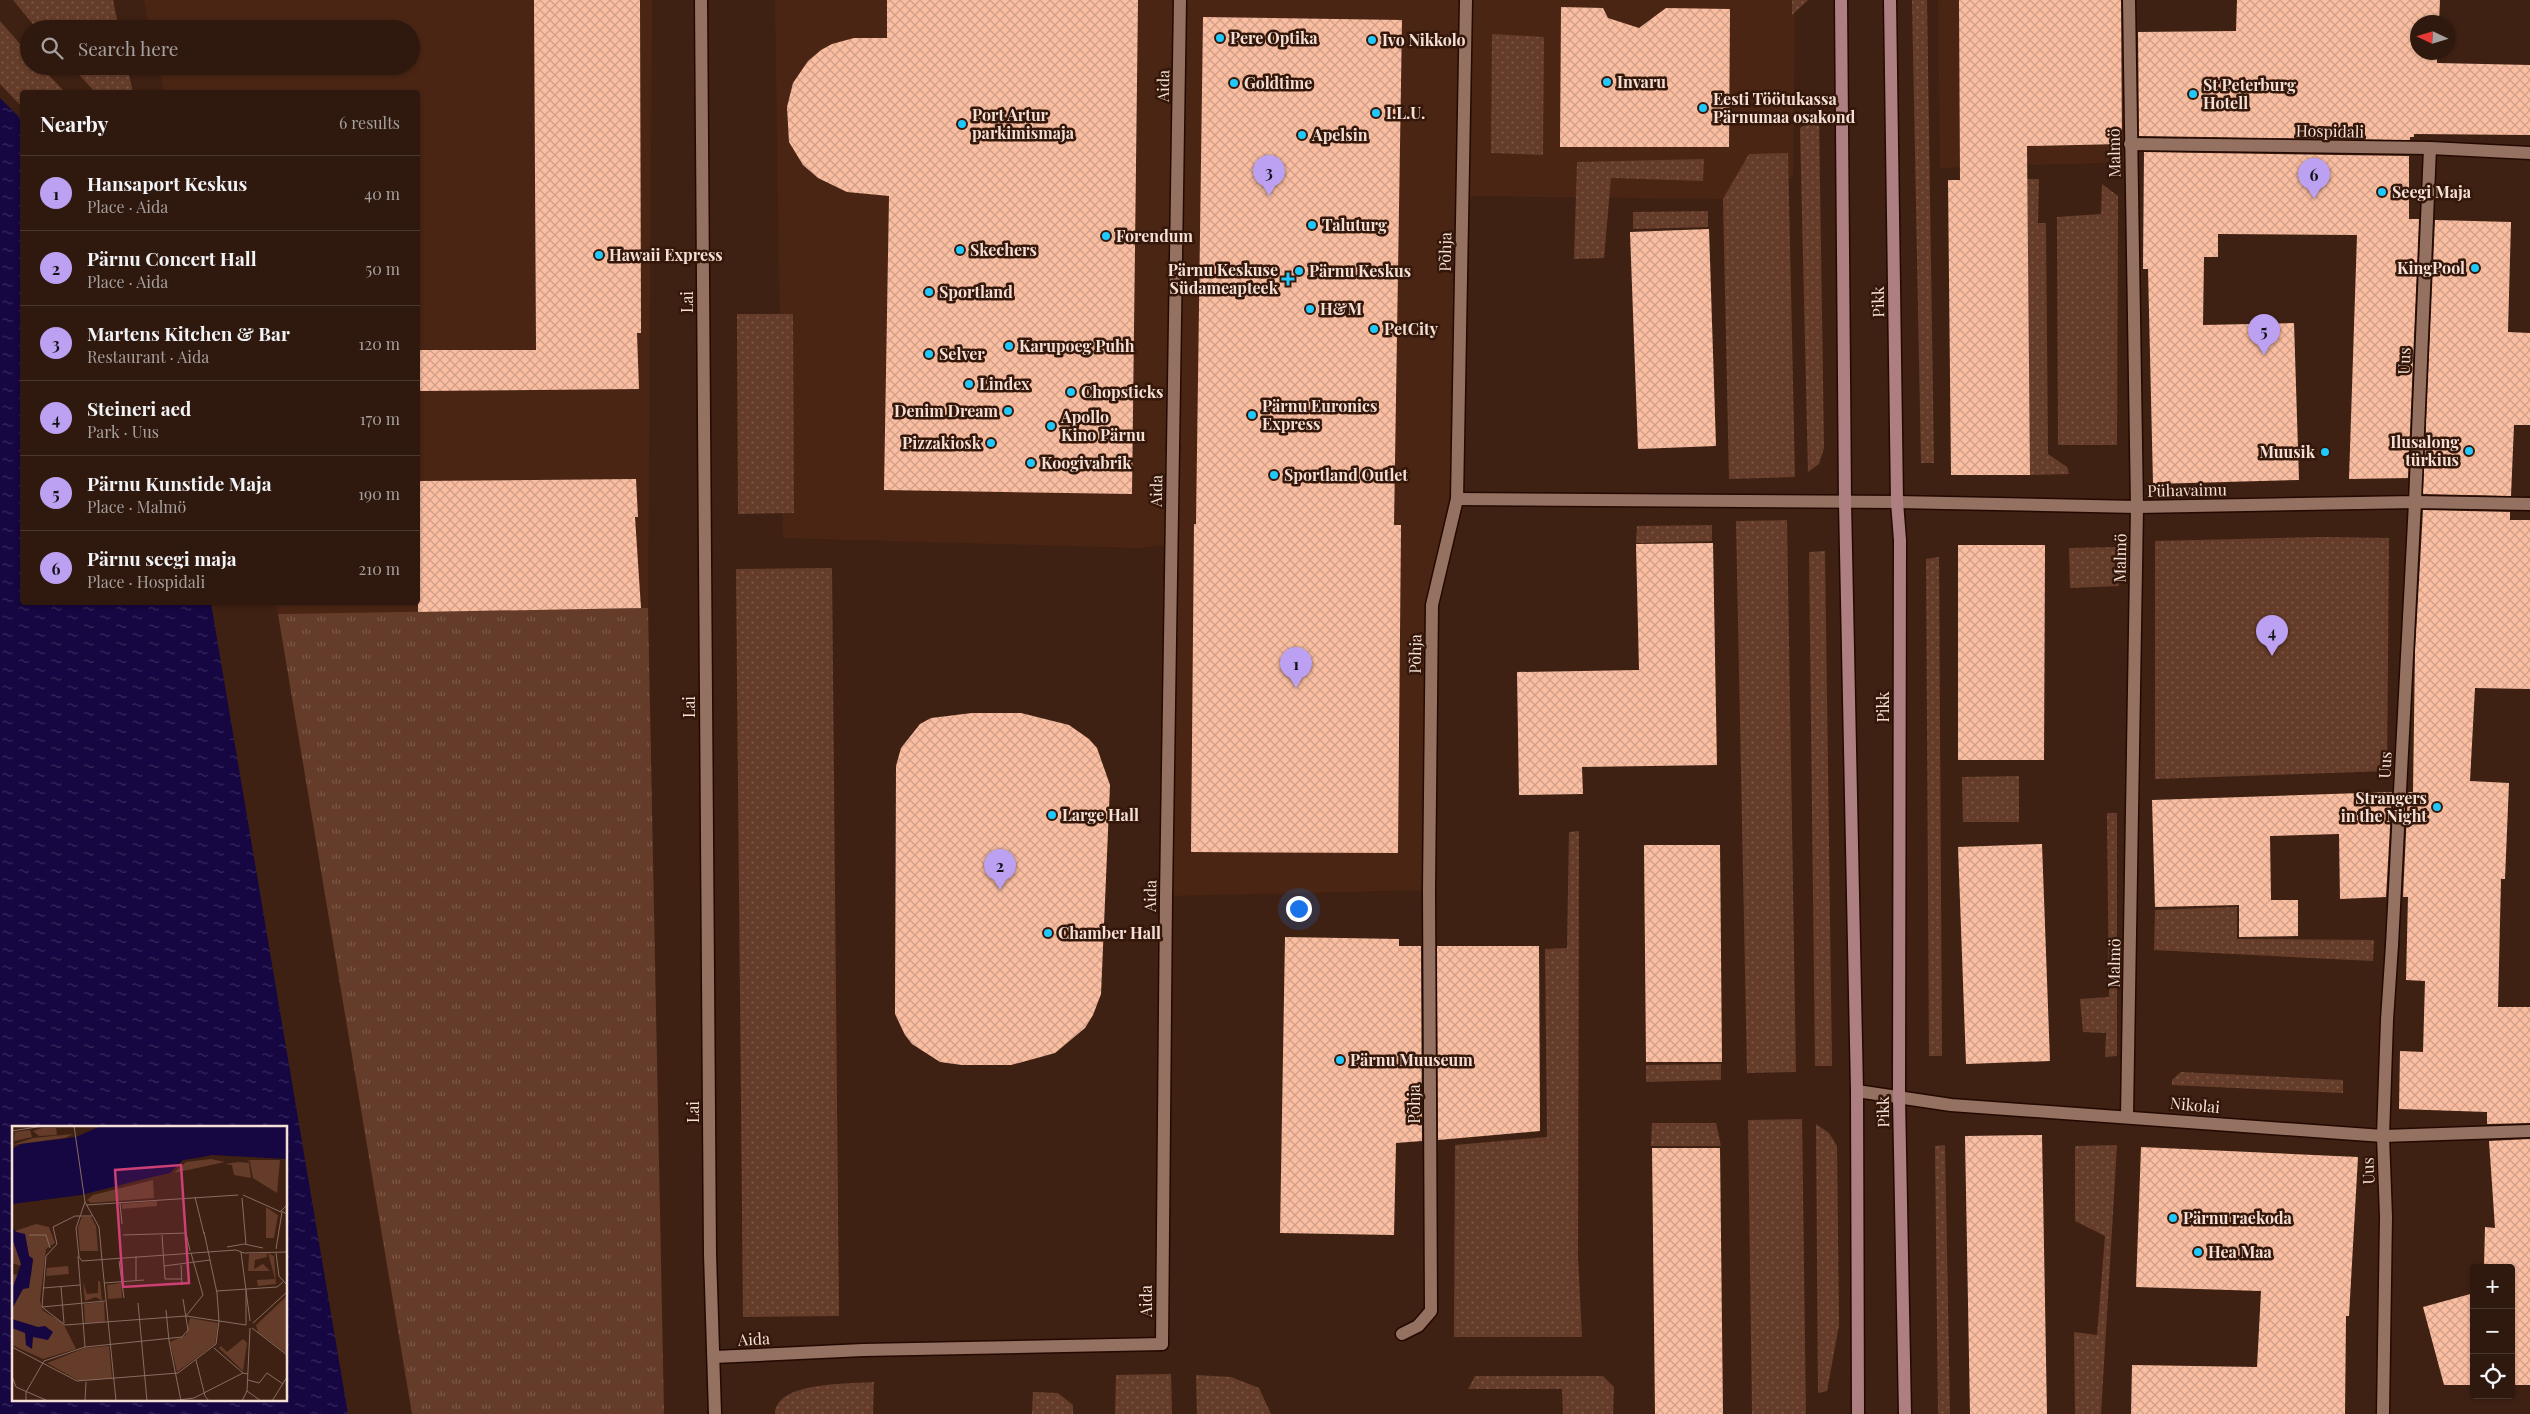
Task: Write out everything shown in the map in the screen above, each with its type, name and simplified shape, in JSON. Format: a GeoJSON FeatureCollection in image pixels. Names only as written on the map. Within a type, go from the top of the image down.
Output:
{"type":"FeatureCollection","features":[{"type":"Feature","properties":{"kind":"main road","name":"Pikk"},"geometry":{"type":"LineString","coordinates":[[1841,0],[1844,502],[1858,1091],[1858,1414]]}},
{"type":"Feature","properties":{"kind":"main road","name":"Pikk"},"geometry":{"type":"LineString","coordinates":[[1890,0],[1897,502],[1900,540],[1899,1098],[1905,1414]]}},
{"type":"Feature","properties":{"kind":"street","name":"Lai"},"geometry":{"type":"LineString","coordinates":[[701,0],[710,1254],[715,1414]]}},
{"type":"Feature","properties":{"kind":"street","name":"Aida"},"geometry":{"type":"LineString","coordinates":[[714,1357],[862,1350],[1162,1344],[1180,0]]}},
{"type":"Feature","properties":{"kind":"street","name":"Põhja"},"geometry":{"type":"LineString","coordinates":[[1402,1334],[1418,1326],[1431,1311],[1429,880],[1432,605],[1457,499],[1466,0]]}},
{"type":"Feature","properties":{"kind":"street","name":"Malmö"},"geometry":{"type":"LineString","coordinates":[[2127,1116],[2137,507],[2128,0]]}},
{"type":"Feature","properties":{"kind":"street","name":"Hospidali"},"geometry":{"type":"LineString","coordinates":[[2130,144],[2430,148],[2530,153]]}},
{"type":"Feature","properties":{"kind":"street","name":"Uus"},"geometry":{"type":"LineString","coordinates":[[2383,1414],[2386,1217],[2383,1136],[2386,1020],[2392,945],[2415,502],[2430,148]]}},
{"type":"Feature","properties":{"kind":"street","name":"Pühavaimu"},"geometry":{"type":"LineString","coordinates":[[1457,499],[1897,502],[2137,507],[2415,502],[2530,504]]}},
{"type":"Feature","properties":{"kind":"street","name":"Nikolai"},"geometry":{"type":"LineString","coordinates":[[1858,1091],[1951,1105],[2127,1116],[2383,1136],[2530,1131]]}},
{"type":"Feature","properties":{"kind":"shaded area"},"geometry":{"type":"Polygon","coordinates":[[[144,0],[652,0],[648,608],[278,614],[276,605],[420,605],[420,90],[164,90],[161,75],[420,75],[420,20],[148,20],[144,0]]]}},
{"type":"Feature","properties":{"kind":"shaded area"},"geometry":{"type":"Polygon","coordinates":[[[775,0],[1795,0],[1793,177],[1723,199],[1463,196],[1457,499],[1432,605],[1429,890],[1166,896],[1171,544],[1141,548],[783,538],[775,0]]]}},
{"type":"Feature","properties":{"kind":"shaded area"},"geometry":{"type":"Polygon","coordinates":[[[1938,0],[2129,0],[2130,162],[1940,168],[1938,0]]]}},
{"type":"Feature","properties":{"kind":"green space"},"geometry":{"type":"Polygon","coordinates":[[[13,0],[113,0],[117,20],[30,20],[13,0]]]}},
{"type":"Feature","properties":{"kind":"green space"},"geometry":{"type":"Polygon","coordinates":[[[1792,0],[1808,0],[1792,15],[1792,0]]]}},
{"type":"Feature","properties":{"kind":"green space"},"geometry":{"type":"Polygon","coordinates":[[[1912,0],[1927,0],[1934,463],[1921,463],[1912,0]]]}},
{"type":"Feature","properties":{"kind":"green space"},"geometry":{"type":"Polygon","coordinates":[[[0,21],[20,44],[20,75],[49,75],[63,90],[20,90],[20,105],[0,84],[0,21]]]}},
{"type":"Feature","properties":{"kind":"green space"},"geometry":{"type":"Polygon","coordinates":[[[1492,34],[1544,37],[1543,155],[1491,153],[1492,34]]]}},
{"type":"Feature","properties":{"kind":"green space"},"geometry":{"type":"Polygon","coordinates":[[[79,75],[129,75],[133,90],[93,90],[79,75]]]}},
{"type":"Feature","properties":{"kind":"green space"},"geometry":{"type":"Polygon","coordinates":[[[1819,117],[1824,448],[1819,464],[1808,472],[1800,128],[1819,117]]]}},
{"type":"Feature","properties":{"kind":"green space"},"geometry":{"type":"Polygon","coordinates":[[[1788,153],[1795,477],[1729,479],[1723,199],[1749,154],[1788,153]]]}},
{"type":"Feature","properties":{"kind":"green space"},"geometry":{"type":"Polygon","coordinates":[[[1704,159],[1703,181],[1611,178],[1604,258],[1574,259],[1577,162],[1704,159]]]}},
{"type":"Feature","properties":{"kind":"green space"},"geometry":{"type":"Polygon","coordinates":[[[2027,179],[2039,179],[2038,223],[2046,223],[2048,454],[2067,467],[2069,474],[2030,475],[2027,179]]]}},
{"type":"Feature","properties":{"kind":"green space"},"geometry":{"type":"Polygon","coordinates":[[[2102,184],[2118,196],[2117,445],[2058,445],[2057,217],[2101,214],[2102,184]]]}},
{"type":"Feature","properties":{"kind":"green space"},"geometry":{"type":"Polygon","coordinates":[[[1708,211],[1708,227],[1633,229],[1633,212],[1708,211]]]}},
{"type":"Feature","properties":{"kind":"green space"},"geometry":{"type":"Polygon","coordinates":[[[737,314],[793,314],[794,513],[738,514],[737,314]]]}},
{"type":"Feature","properties":{"kind":"green space"},"geometry":{"type":"Polygon","coordinates":[[[1787,520],[1796,1072],[1747,1073],[1736,521],[1787,520]]]}},
{"type":"Feature","properties":{"kind":"green space"},"geometry":{"type":"Polygon","coordinates":[[[1712,525],[1712,541],[1636,543],[1637,526],[1712,525]]]}},
{"type":"Feature","properties":{"kind":"green space"},"geometry":{"type":"Polygon","coordinates":[[[2321,537],[2389,538],[2387,771],[2155,779],[2155,541],[2321,537]]]}},
{"type":"Feature","properties":{"kind":"green space"},"geometry":{"type":"Polygon","coordinates":[[[2119,547],[2119,586],[2070,588],[2069,548],[2119,547]]]}},
{"type":"Feature","properties":{"kind":"green space"},"geometry":{"type":"Polygon","coordinates":[[[1825,551],[1832,1066],[1815,1066],[1809,552],[1825,551]]]}},
{"type":"Feature","properties":{"kind":"green space"},"geometry":{"type":"Polygon","coordinates":[[[1939,557],[1942,1056],[1929,1056],[1926,559],[1939,557]]]}},
{"type":"Feature","properties":{"kind":"green space"},"geometry":{"type":"Polygon","coordinates":[[[832,568],[839,1316],[743,1317],[736,569],[832,568]]]}},
{"type":"Feature","properties":{"kind":"green space"},"geometry":{"type":"Polygon","coordinates":[[[648,608],[664,1414],[412,1414],[278,614],[648,608]]]}},
{"type":"Feature","properties":{"kind":"green space"},"geometry":{"type":"Polygon","coordinates":[[[2019,776],[2019,822],[1963,822],[1962,777],[2019,776]]]}},
{"type":"Feature","properties":{"kind":"green space"},"geometry":{"type":"Polygon","coordinates":[[[2107,813],[2117,813],[2117,1056],[2105,1057],[2106,1033],[2083,1032],[2080,999],[2109,997],[2107,813]]]}},
{"type":"Feature","properties":{"kind":"green space"},"geometry":{"type":"Polygon","coordinates":[[[1579,831],[1578,1257],[1582,1337],[1454,1337],[1455,1145],[1547,1137],[1545,949],[1567,948],[1569,832],[1579,831]]]}},
{"type":"Feature","properties":{"kind":"green space"},"geometry":{"type":"Polygon","coordinates":[[[2237,907],[2237,939],[2374,940],[2373,961],[2154,950],[2155,910],[2237,907]]]}},
{"type":"Feature","properties":{"kind":"green space"},"geometry":{"type":"Polygon","coordinates":[[[1721,1064],[1721,1080],[1646,1082],[1646,1065],[1721,1064]]]}},
{"type":"Feature","properties":{"kind":"green space"},"geometry":{"type":"Polygon","coordinates":[[[2181,1072],[2343,1080],[2343,1093],[2172,1085],[2172,1080],[2181,1072]]]}},
{"type":"Feature","properties":{"kind":"green space"},"geometry":{"type":"Polygon","coordinates":[[[1802,1119],[1806,1414],[1752,1414],[1748,1120],[1802,1119]]]}},
{"type":"Feature","properties":{"kind":"green space"},"geometry":{"type":"Polygon","coordinates":[[[1652,1123],[1716,1123],[1721,1146],[1651,1146],[1652,1123]]]}},
{"type":"Feature","properties":{"kind":"green space"},"geometry":{"type":"Polygon","coordinates":[[[1816,1124],[1829,1133],[1837,1146],[1839,1325],[1827,1391],[1818,1393],[1816,1124]]]}},
{"type":"Feature","properties":{"kind":"green space"},"geometry":{"type":"Polygon","coordinates":[[[1945,1145],[1950,1414],[1938,1414],[1935,1146],[1945,1145]]]}},
{"type":"Feature","properties":{"kind":"green space"},"geometry":{"type":"Polygon","coordinates":[[[2117,1145],[2101,1414],[2075,1414],[2074,1332],[2097,1335],[2105,1236],[2075,1221],[2075,1146],[2117,1145]]]}},
{"type":"Feature","properties":{"kind":"green space"},"geometry":{"type":"Polygon","coordinates":[[[1171,1374],[1172,1414],[1115,1414],[1116,1375],[1171,1374]]]}},
{"type":"Feature","properties":{"kind":"green space"},"geometry":{"type":"Polygon","coordinates":[[[1196,1375],[1231,1377],[1259,1388],[1271,1414],[1197,1414],[1196,1375]]]}},
{"type":"Feature","properties":{"kind":"green space"},"geometry":{"type":"Polygon","coordinates":[[[1475,1376],[1603,1376],[1614,1387],[1613,1414],[1563,1414],[1562,1389],[1468,1389],[1475,1376]]]}},
{"type":"Feature","properties":{"kind":"green space"},"geometry":{"type":"Polygon","coordinates":[[[874,1382],[873,1414],[775,1414],[779,1403],[788,1395],[800,1390],[832,1384],[874,1382]]]}},
{"type":"Feature","properties":{"kind":"green space"},"geometry":{"type":"Polygon","coordinates":[[[1033,1392],[1058,1393],[1073,1405],[1073,1414],[1032,1414],[1033,1392]]]}},
{"type":"Feature","properties":{"kind":"water"},"geometry":{"type":"Polygon","coordinates":[[[0,98],[20,118],[20,605],[211,605],[348,1414],[0,1414],[0,98]]]}},
{"type":"Feature","properties":{"kind":"building"},"geometry":{"type":"Polygon","coordinates":[[[534,0],[640,0],[641,333],[637,333],[639,389],[420,391],[420,350],[536,350],[534,0]]]}},
{"type":"Feature","properties":{"kind":"building"},"geometry":{"type":"Polygon","coordinates":[[[887,0],[1138,0],[1132,494],[884,490],[889,196],[847,192],[818,178],[803,165],[789,142],[787,107],[793,83],[808,61],[821,50],[832,44],[854,38],[887,38],[887,0]]]}},
{"type":"Feature","properties":{"kind":"building"},"geometry":{"type":"Polygon","coordinates":[[[1959,0],[2121,0],[2122,144],[2027,146],[2030,475],[1951,475],[1948,180],[1960,180],[1959,0]]]}},
{"type":"Feature","properties":{"kind":"building"},"geometry":{"type":"Polygon","coordinates":[[[2237,0],[2440,0],[2439,15],[2410,15],[2410,60],[2437,60],[2437,63],[2530,65],[2530,135],[2414,134],[2414,137],[2410,137],[2410,140],[2139,136],[2138,32],[2236,31],[2237,0]]]}},
{"type":"Feature","properties":{"kind":"building"},"geometry":{"type":"Polygon","coordinates":[[[1561,7],[1603,8],[1608,18],[1639,28],[1666,8],[1730,9],[1729,147],[1560,147],[1561,7]]]}},
{"type":"Feature","properties":{"kind":"building"},"geometry":{"type":"Polygon","coordinates":[[[1203,17],[1402,20],[1394,525],[1401,525],[1398,853],[1191,852],[1194,524],[1196,524],[1203,17]]]}},
{"type":"Feature","properties":{"kind":"building"},"geometry":{"type":"Polygon","coordinates":[[[2144,152],[2409,156],[2409,219],[2419,219],[2408,478],[2349,479],[2357,235],[2218,234],[2218,257],[2204,257],[2203,325],[2294,323],[2299,480],[2153,484],[2148,269],[2143,269],[2144,152]]]}},
{"type":"Feature","properties":{"kind":"building"},"geometry":{"type":"Polygon","coordinates":[[[2435,220],[2511,222],[2508,332],[2530,333],[2530,425],[2514,425],[2511,496],[2423,494],[2435,220]]]}},
{"type":"Feature","properties":{"kind":"building"},"geometry":{"type":"Polygon","coordinates":[[[1709,229],[1716,446],[1638,449],[1630,232],[1709,229]]]}},
{"type":"Feature","properties":{"kind":"building"},"geometry":{"type":"Polygon","coordinates":[[[636,479],[638,517],[635,517],[641,608],[418,612],[418,605],[420,605],[420,481],[636,479]]]}},
{"type":"Feature","properties":{"kind":"building"},"geometry":{"type":"Polygon","coordinates":[[[2423,510],[2510,512],[2510,520],[2530,520],[2530,689],[2475,688],[2470,781],[2509,783],[2505,879],[2501,879],[2498,1007],[2530,1007],[2530,1123],[2487,1124],[2487,1112],[2399,1109],[2400,1051],[2423,1052],[2425,981],[2406,980],[2408,897],[2403,897],[2408,792],[2413,792],[2415,652],[2423,510]]]}},
{"type":"Feature","properties":{"kind":"building"},"geometry":{"type":"Polygon","coordinates":[[[1713,543],[1717,765],[1582,767],[1583,794],[1519,795],[1517,672],[1639,670],[1636,544],[1713,543]]]}},
{"type":"Feature","properties":{"kind":"building"},"geometry":{"type":"Polygon","coordinates":[[[1958,545],[2045,545],[2044,760],[1958,760],[1958,545]]]}},
{"type":"Feature","properties":{"kind":"building"},"geometry":{"type":"Polygon","coordinates":[[[972,713],[1021,713],[1069,725],[1089,739],[1097,748],[1110,785],[1101,994],[1093,1015],[1085,1028],[1055,1053],[1011,1065],[962,1065],[940,1062],[912,1044],[905,1035],[895,1014],[896,766],[901,748],[920,724],[931,718],[972,713]]]}},
{"type":"Feature","properties":{"kind":"building"},"geometry":{"type":"Polygon","coordinates":[[[2392,792],[2386,897],[2340,899],[2339,834],[2270,836],[2271,900],[2298,900],[2298,936],[2239,937],[2239,905],[2155,907],[2152,800],[2392,792]]]}},
{"type":"Feature","properties":{"kind":"building"},"geometry":{"type":"Polygon","coordinates":[[[2042,844],[2050,1061],[1966,1064],[1958,847],[2042,844]]]}},
{"type":"Feature","properties":{"kind":"building"},"geometry":{"type":"Polygon","coordinates":[[[1644,845],[1720,845],[1722,1062],[1646,1062],[1644,845]]]}},
{"type":"Feature","properties":{"kind":"building","name":"Pärnu Muuseum"},"geometry":{"type":"Polygon","coordinates":[[[1285,937],[1399,939],[1399,946],[1421,946],[1422,1141],[1396,1143],[1394,1235],[1280,1233],[1285,937]]]}},
{"type":"Feature","properties":{"kind":"building"},"geometry":{"type":"Polygon","coordinates":[[[1437,946],[1539,946],[1540,1131],[1438,1140],[1437,946]]]}},
{"type":"Feature","properties":{"kind":"building"},"geometry":{"type":"Polygon","coordinates":[[[2042,1135],[2047,1414],[1970,1414],[1965,1136],[2042,1135]]]}},
{"type":"Feature","properties":{"kind":"building"},"geometry":{"type":"Polygon","coordinates":[[[2530,1139],[2530,1385],[2515,1385],[2515,1264],[2484,1264],[2485,1227],[2495,1228],[2489,1141],[2530,1139]]]}},
{"type":"Feature","properties":{"kind":"building"},"geometry":{"type":"Polygon","coordinates":[[[2141,1147],[2358,1157],[2349,1316],[2346,1316],[2345,1414],[2131,1414],[2132,1365],[2257,1367],[2261,1291],[2136,1287],[2141,1147]]]}},
{"type":"Feature","properties":{"kind":"building"},"geometry":{"type":"Polygon","coordinates":[[[1652,1148],[1720,1148],[1723,1414],[1655,1414],[1652,1148]]]}},
{"type":"Feature","properties":{"kind":"building"},"geometry":{"type":"Polygon","coordinates":[[[2470,1294],[2470,1385],[2444,1385],[2423,1307],[2470,1294]]]}},
{"type":"Feature","properties":{"kind":"place","name":"Pere Optika"},"geometry":{"type":"Point","coordinates":[1220,38]}},
{"type":"Feature","properties":{"kind":"place","name":"Ivo Nikkolo"},"geometry":{"type":"Point","coordinates":[1372,40]}},
{"type":"Feature","properties":{"kind":"place","name":"Invaru"},"geometry":{"type":"Point","coordinates":[1607,82]}},
{"type":"Feature","properties":{"kind":"place","name":"Goldtime"},"geometry":{"type":"Point","coordinates":[1234,83]}},
{"type":"Feature","properties":{"kind":"place","name":"St Peterburg Hotell"},"geometry":{"type":"Point","coordinates":[2193,94]}},
{"type":"Feature","properties":{"kind":"place","name":"Eesti Töötukassa Pärnumaa osakond"},"geometry":{"type":"Point","coordinates":[1703,108]}},
{"type":"Feature","properties":{"kind":"place","name":"I.L.U."},"geometry":{"type":"Point","coordinates":[1376,113]}},
{"type":"Feature","properties":{"kind":"place","name":"Port Artur parkimismaja"},"geometry":{"type":"Point","coordinates":[962,124]}},
{"type":"Feature","properties":{"kind":"place","name":"Apelsin"},"geometry":{"type":"Point","coordinates":[1302,135]}},
{"type":"Feature","properties":{"kind":"place","name":"Seegi Maja"},"geometry":{"type":"Point","coordinates":[2382,192]}},
{"type":"Feature","properties":{"kind":"place","name":"Martens Kitchen & Bar"},"geometry":{"type":"Point","coordinates":[1269,196]}},
{"type":"Feature","properties":{"kind":"place","name":"Pärnu seegi maja"},"geometry":{"type":"Point","coordinates":[2314,199]}},
{"type":"Feature","properties":{"kind":"place","name":"Taluturg"},"geometry":{"type":"Point","coordinates":[1312,225]}},
{"type":"Feature","properties":{"kind":"place","name":"Forendum"},"geometry":{"type":"Point","coordinates":[1106,236]}},
{"type":"Feature","properties":{"kind":"place","name":"Skechers"},"geometry":{"type":"Point","coordinates":[960,250]}},
{"type":"Feature","properties":{"kind":"place","name":"Hawaii Express"},"geometry":{"type":"Point","coordinates":[599,255]}},
{"type":"Feature","properties":{"kind":"place","name":"KingPool"},"geometry":{"type":"Point","coordinates":[2475,268]}},
{"type":"Feature","properties":{"kind":"place","name":"Pärnu Keskus"},"geometry":{"type":"Point","coordinates":[1299,271]}},
{"type":"Feature","properties":{"kind":"place","name":"Pärnu Keskuse Südameapteek"},"geometry":{"type":"Point","coordinates":[1288,279]}},
{"type":"Feature","properties":{"kind":"place","name":"Sportland"},"geometry":{"type":"Point","coordinates":[929,292]}},
{"type":"Feature","properties":{"kind":"place","name":"H&M"},"geometry":{"type":"Point","coordinates":[1310,309]}},
{"type":"Feature","properties":{"kind":"place","name":"PetCity"},"geometry":{"type":"Point","coordinates":[1374,329]}},
{"type":"Feature","properties":{"kind":"place","name":"Karupoeg Puhh"},"geometry":{"type":"Point","coordinates":[1009,346]}},
{"type":"Feature","properties":{"kind":"place","name":"Selver"},"geometry":{"type":"Point","coordinates":[929,354]}},
{"type":"Feature","properties":{"kind":"place","name":"Pärnu Kunstide Maja"},"geometry":{"type":"Point","coordinates":[2264,355]}},
{"type":"Feature","properties":{"kind":"place","name":"Lindex"},"geometry":{"type":"Point","coordinates":[969,384]}},
{"type":"Feature","properties":{"kind":"place","name":"Chopsticks"},"geometry":{"type":"Point","coordinates":[1071,392]}},
{"type":"Feature","properties":{"kind":"place","name":"Denim Dream"},"geometry":{"type":"Point","coordinates":[1008,411]}},
{"type":"Feature","properties":{"kind":"place","name":"Pärnu Euronics Express"},"geometry":{"type":"Point","coordinates":[1252,415]}},
{"type":"Feature","properties":{"kind":"place","name":"Apollo Kino Pärnu"},"geometry":{"type":"Point","coordinates":[1051,426]}},
{"type":"Feature","properties":{"kind":"place","name":"Pizzakiosk"},"geometry":{"type":"Point","coordinates":[991,443]}},
{"type":"Feature","properties":{"kind":"place","name":"Ilusalong türkius"},"geometry":{"type":"Point","coordinates":[2469,451]}},
{"type":"Feature","properties":{"kind":"place","name":"Muusik"},"geometry":{"type":"Point","coordinates":[2325,452]}},
{"type":"Feature","properties":{"kind":"place","name":"Koogivabrik"},"geometry":{"type":"Point","coordinates":[1031,463]}},
{"type":"Feature","properties":{"kind":"place","name":"Sportland Outlet"},"geometry":{"type":"Point","coordinates":[1274,475]}},
{"type":"Feature","properties":{"kind":"place","name":"Steineri aed"},"geometry":{"type":"Point","coordinates":[2272,656]}},
{"type":"Feature","properties":{"kind":"place","name":"Hansaport Keskus"},"geometry":{"type":"Point","coordinates":[1296,688]}},
{"type":"Feature","properties":{"kind":"place","name":"Strangers in the Night"},"geometry":{"type":"Point","coordinates":[2437,807]}},
{"type":"Feature","properties":{"kind":"place","name":"Large Hall"},"geometry":{"type":"Point","coordinates":[1052,815]}},
{"type":"Feature","properties":{"kind":"place","name":"Pärnu Concert Hall"},"geometry":{"type":"Point","coordinates":[1000,890]}},
{"type":"Feature","properties":{"kind":"place","name":"Chamber Hall"},"geometry":{"type":"Point","coordinates":[1048,933]}},
{"type":"Feature","properties":{"kind":"place","name":"Pärnu Muuseum"},"geometry":{"type":"Point","coordinates":[1340,1060]}},
{"type":"Feature","properties":{"kind":"place","name":"Pärnu raekoda"},"geometry":{"type":"Point","coordinates":[2173,1218]}},
{"type":"Feature","properties":{"kind":"place","name":"Hea Maa"},"geometry":{"type":"Point","coordinates":[2198,1252]}}]}
